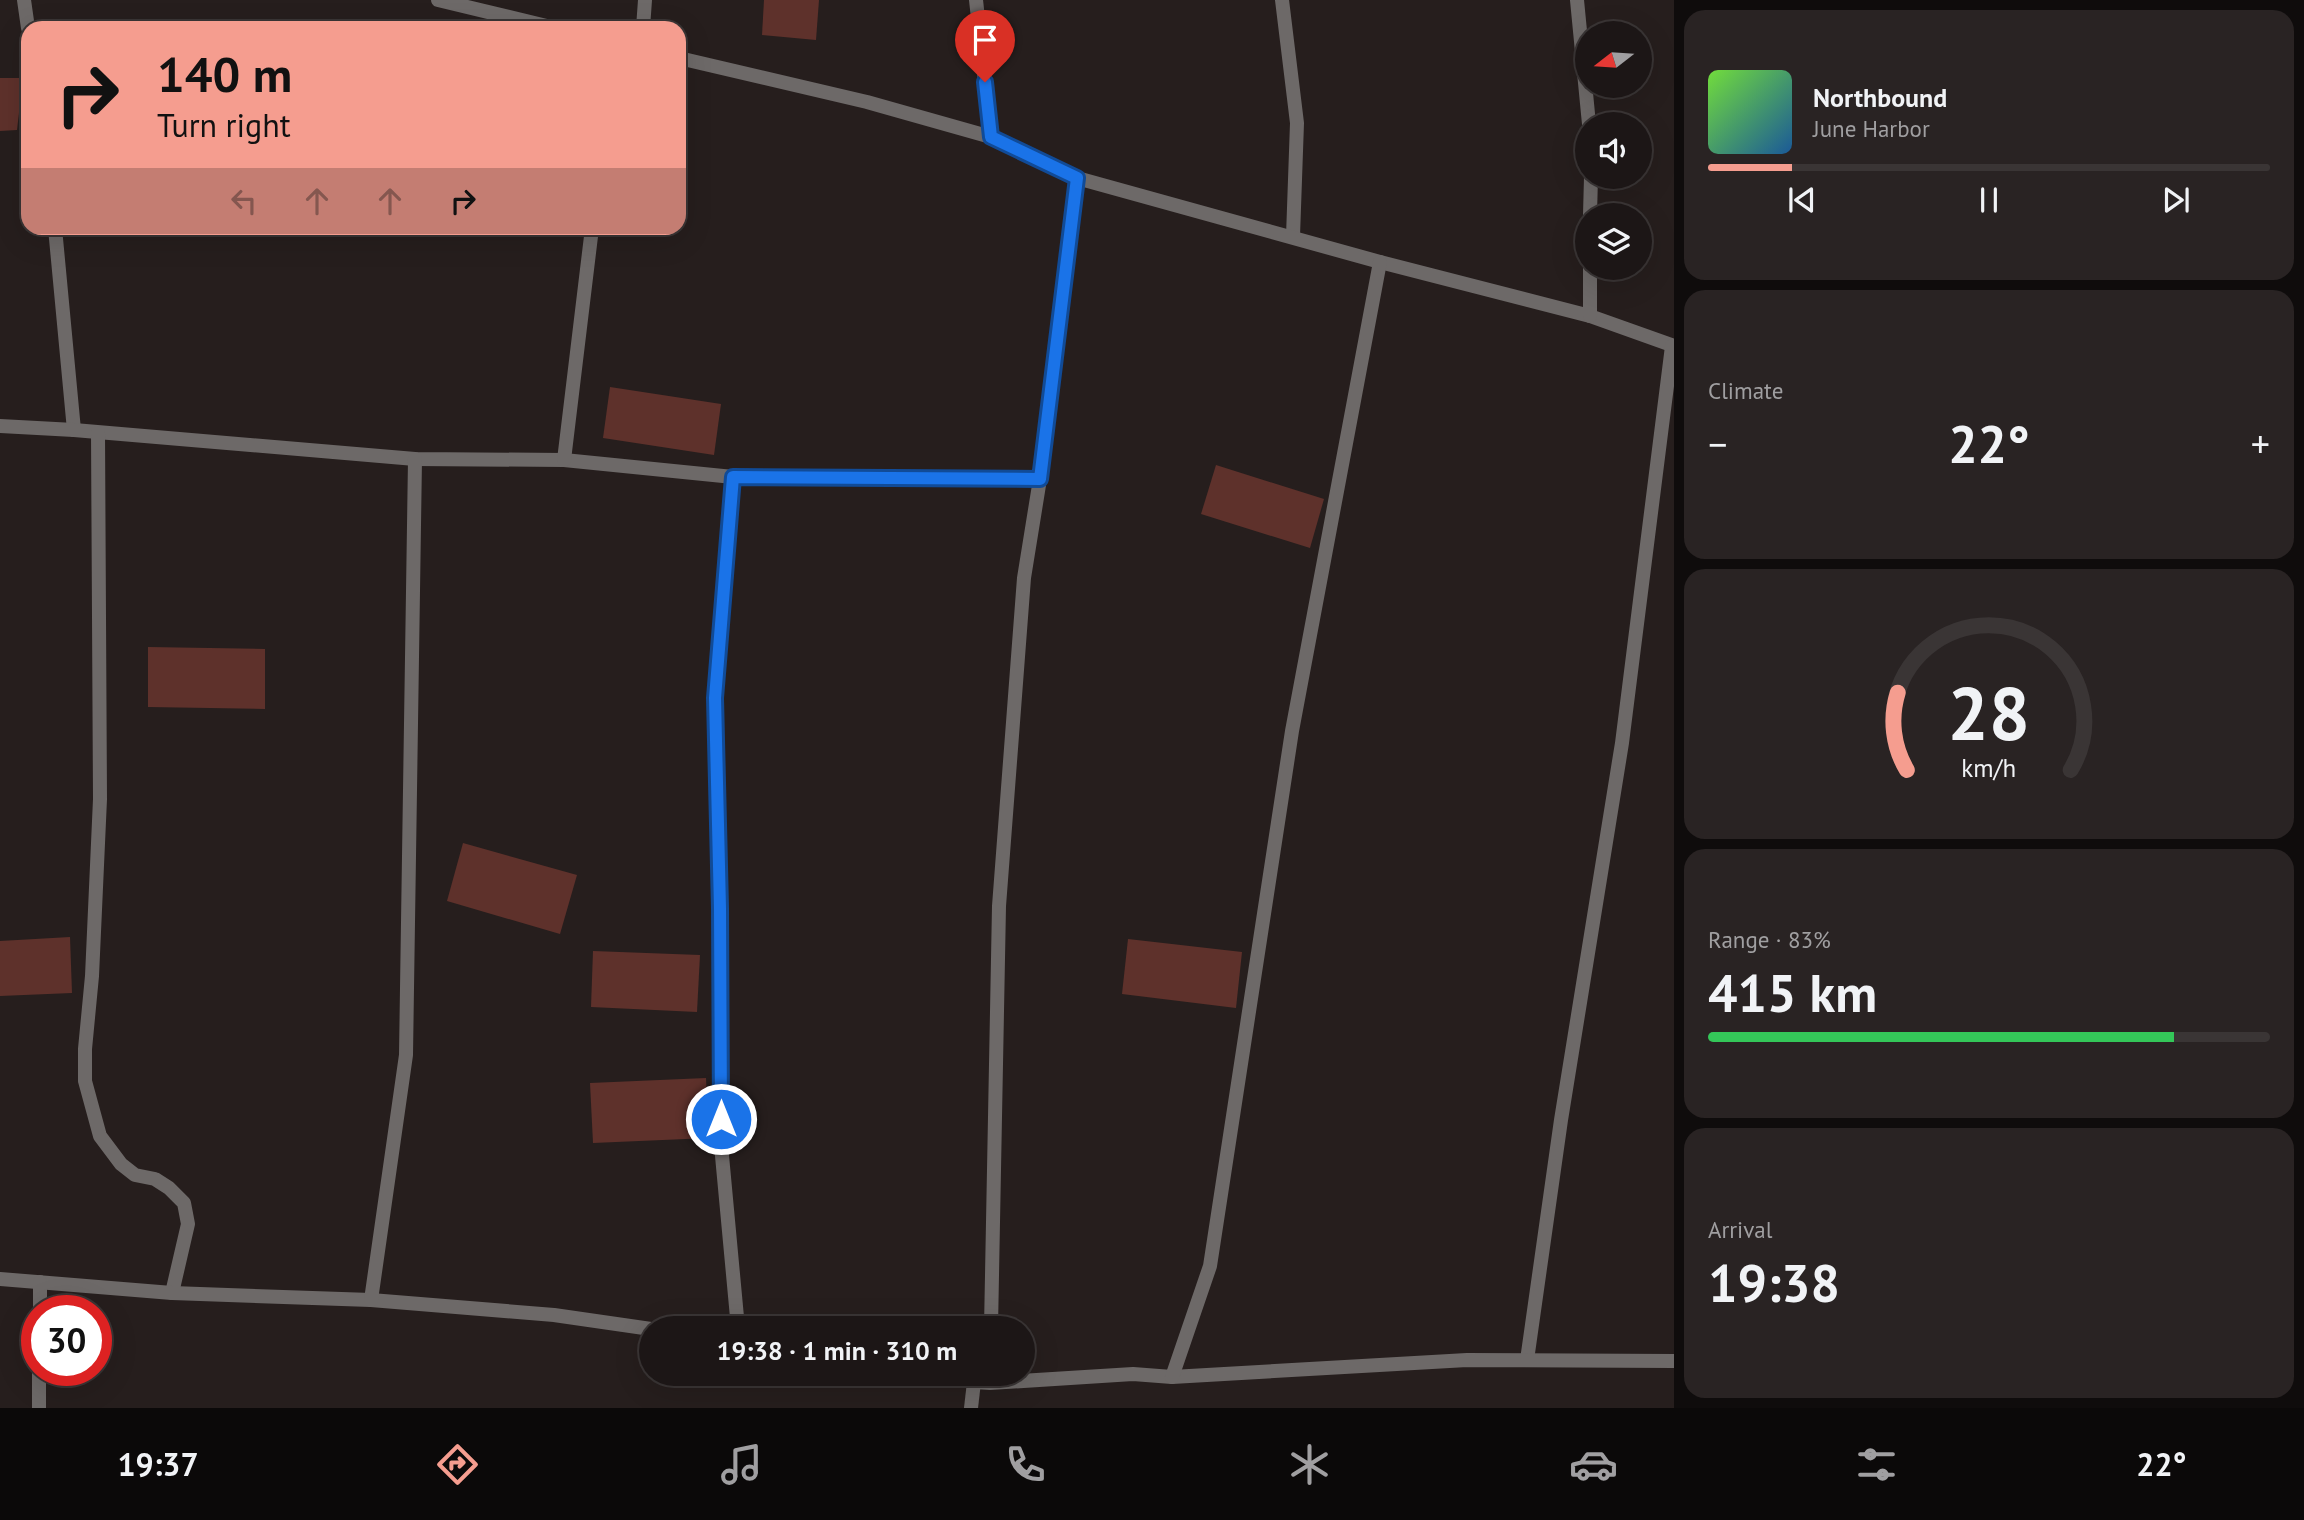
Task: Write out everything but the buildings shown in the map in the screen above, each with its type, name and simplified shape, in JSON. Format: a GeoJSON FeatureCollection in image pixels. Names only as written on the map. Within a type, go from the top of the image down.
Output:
{"type":"FeatureCollection","features":[{"type":"Feature","properties":{"kind":"street"},"geometry":{"type":"LineString","coordinates":[[24,0],[28,21]]}},
{"type":"Feature","properties":{"kind":"street"},"geometry":{"type":"LineString","coordinates":[[438,0],[526,21]]}},
{"type":"Feature","properties":{"kind":"street"},"geometry":{"type":"LineString","coordinates":[[644,21],[645,0]]}},
{"type":"Feature","properties":{"kind":"street"},"geometry":{"type":"LineString","coordinates":[[976,0],[991,137]]}},
{"type":"Feature","properties":{"kind":"street"},"geometry":{"type":"LineString","coordinates":[[1282,0],[1297,123],[1293,236]]}},
{"type":"Feature","properties":{"kind":"street"},"geometry":{"type":"LineString","coordinates":[[1577,0],[1588,112]]}},
{"type":"Feature","properties":{"kind":"street"},"geometry":{"type":"LineString","coordinates":[[686,60],[867,103],[991,137],[1077,178],[1590,316],[1673,346],[1622,743],[1561,1120],[1527,1360]]}},
{"type":"Feature","properties":{"kind":"street"},"geometry":{"type":"LineString","coordinates":[[991,1316],[999,906],[1024,578],[1040,479],[1077,178]]}},
{"type":"Feature","properties":{"kind":"street"},"geometry":{"type":"LineString","coordinates":[[56,235],[74,429]]}},
{"type":"Feature","properties":{"kind":"street"},"geometry":{"type":"LineString","coordinates":[[564,460],[591,235]]}},
{"type":"Feature","properties":{"kind":"street"},"geometry":{"type":"LineString","coordinates":[[1172,1377],[1210,1266],[1292,731],[1380,261]]}},
{"type":"Feature","properties":{"kind":"street"},"geometry":{"type":"LineString","coordinates":[[1590,280],[1590,316]]}},
{"type":"Feature","properties":{"kind":"street"},"geometry":{"type":"LineString","coordinates":[[0,426],[74,429],[415,459],[564,460],[733,477],[1040,479]]}},
{"type":"Feature","properties":{"kind":"street"},"geometry":{"type":"LineString","coordinates":[[98,433],[100,799],[85,1080],[100,1136],[121,1164],[135,1175],[155,1179],[184,1203],[188,1224],[172,1293]]}},
{"type":"Feature","properties":{"kind":"street"},"geometry":{"type":"LineString","coordinates":[[371,1300],[406,1055],[415,459]]}},
{"type":"Feature","properties":{"kind":"street"},"geometry":{"type":"LineString","coordinates":[[733,477],[715,698],[720,908],[721,1145],[737,1316]]}},
{"type":"Feature","properties":{"kind":"street"},"geometry":{"type":"LineString","coordinates":[[0,1279],[172,1293],[371,1300],[554,1315],[639,1327]]}},
{"type":"Feature","properties":{"kind":"street"},"geometry":{"type":"LineString","coordinates":[[40,1282],[40,1295]]}},
{"type":"Feature","properties":{"kind":"street"},"geometry":{"type":"LineString","coordinates":[[1035,1377],[1133,1374],[1172,1377],[1467,1360],[1674,1361]]}},
{"type":"Feature","properties":{"kind":"street"},"geometry":{"type":"LineString","coordinates":[[39,1386],[39,1408]]}},
{"type":"Feature","properties":{"kind":"street"},"geometry":{"type":"LineString","coordinates":[[971,1408],[974,1386]]}},
{"type":"Feature","properties":{"kind":"route"},"geometry":{"type":"LineString","coordinates":[[721,1119],[715,698],[733,477],[1040,479],[1077,178],[991,137],[985,82]]}}]}
